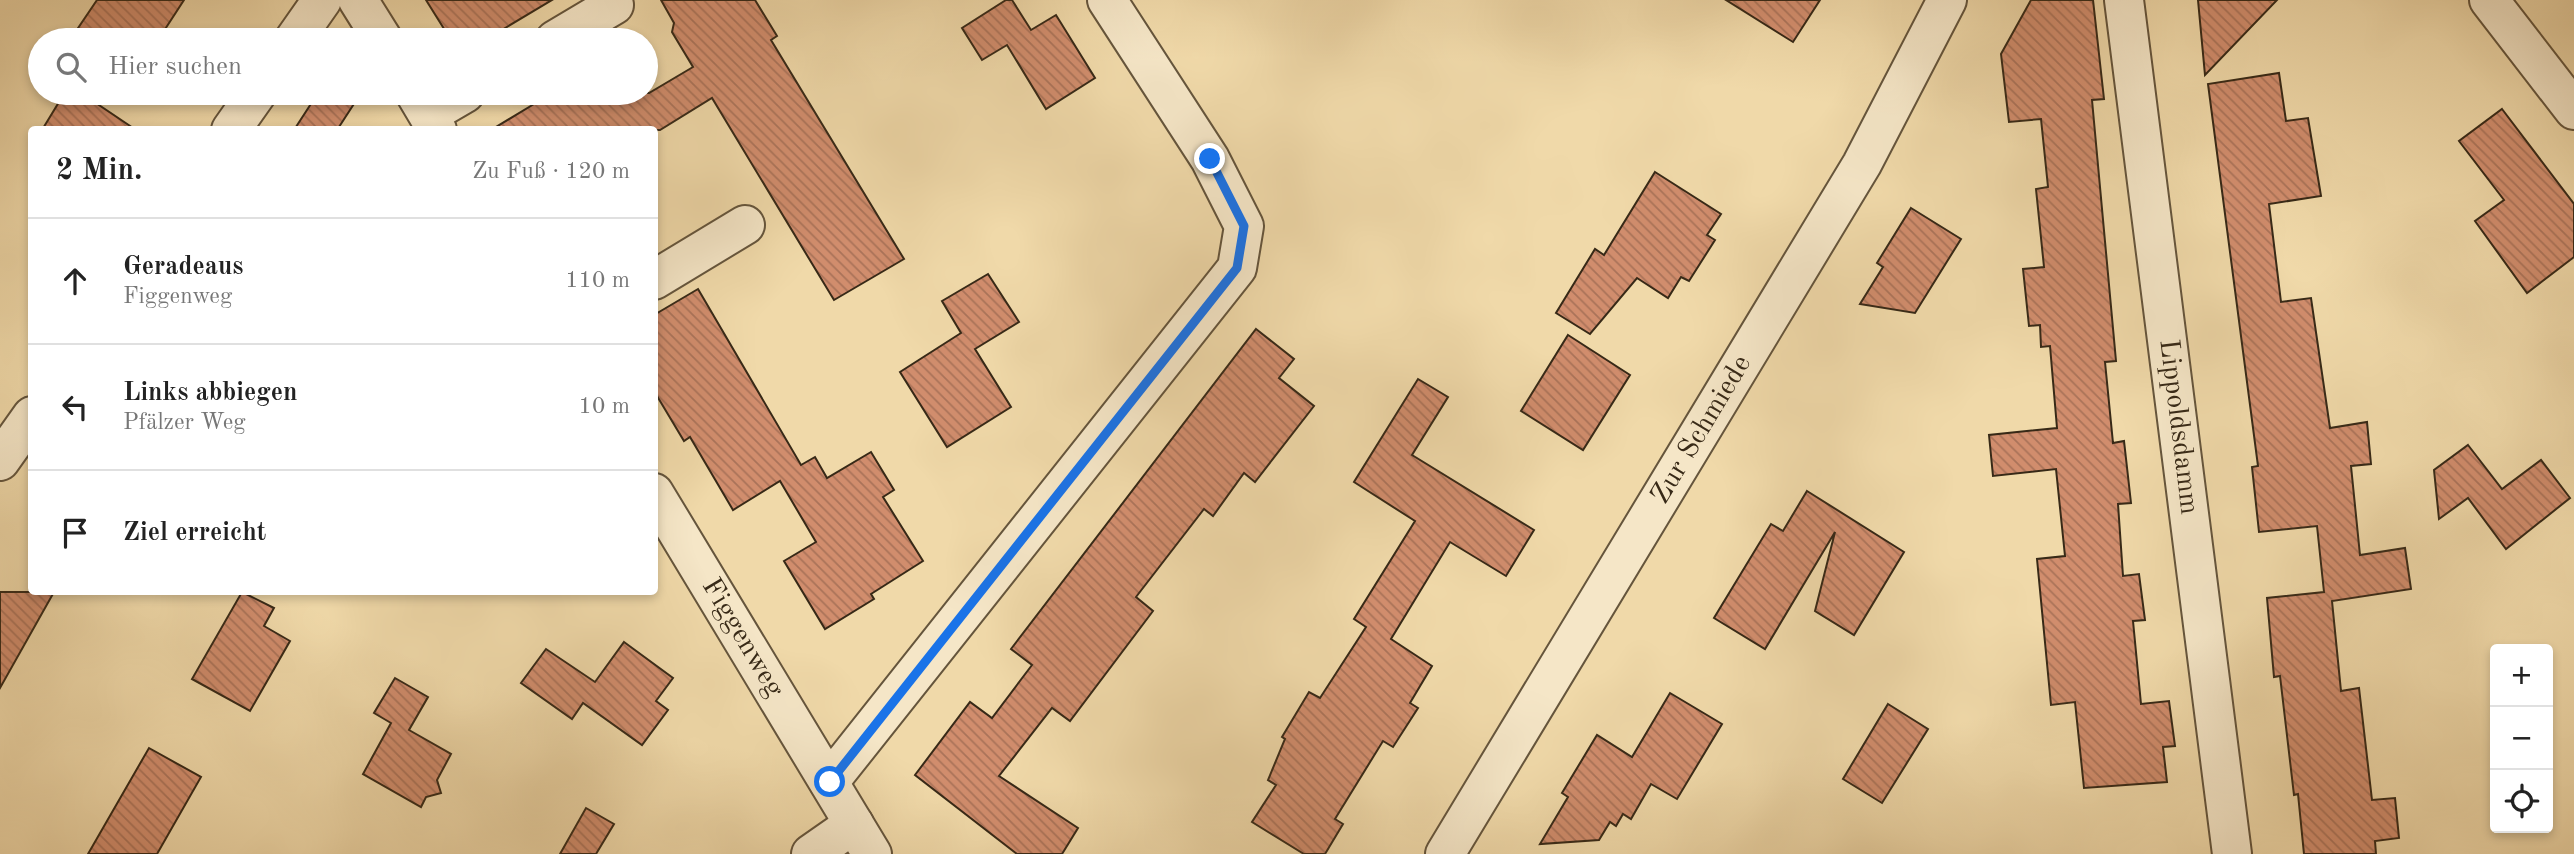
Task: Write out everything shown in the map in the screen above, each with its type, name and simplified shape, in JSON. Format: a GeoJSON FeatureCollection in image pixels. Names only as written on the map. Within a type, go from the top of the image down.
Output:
{"type":"FeatureCollection","features":[{"type":"Feature","properties":{"kind":"street"},"geometry":{"type":"LineString","coordinates":[[302,28],[322,0]]}},
{"type":"Feature","properties":{"kind":"street"},"geometry":{"type":"LineString","coordinates":[[358,0],[376,28]]}},
{"type":"Feature","properties":{"kind":"street"},"geometry":{"type":"LineString","coordinates":[[830,782],[1237,268],[1244,226],[1210,159],[1107,0]]}},
{"type":"Feature","properties":{"kind":"street","name":"Zur Schmiede"},"geometry":{"type":"LineString","coordinates":[[1445,854],[1863,164],[1947,0]]}},
{"type":"Feature","properties":{"kind":"street","name":"Lippoldsdamm"},"geometry":{"type":"LineString","coordinates":[[2124,0],[2232,854]]}},
{"type":"Feature","properties":{"kind":"street"},"geometry":{"type":"LineString","coordinates":[[2489,0],[2574,110]]}},
{"type":"Feature","properties":{"kind":"street"},"geometry":{"type":"LineString","coordinates":[[575,28],[614,5]]}},
{"type":"Feature","properties":{"kind":"street"},"geometry":{"type":"LineString","coordinates":[[234,126],[249,105]]}},
{"type":"Feature","properties":{"kind":"street"},"geometry":{"type":"LineString","coordinates":[[658,278],[745,225]]}},
{"type":"Feature","properties":{"kind":"street"},"geometry":{"type":"LineString","coordinates":[[0,461],[28,422]]}},
{"type":"Feature","properties":{"kind":"street","name":"Figgenweg"},"geometry":{"type":"LineString","coordinates":[[658,500],[863,839]]}},
{"type":"Feature","properties":{"kind":"street"},"geometry":{"type":"LineString","coordinates":[[811,854],[863,839]]}},
{"type":"Feature","properties":{"kind":"building"},"geometry":{"type":"Polygon","coordinates":[[[97,0],[184,0],[166,28],[78,28],[97,0]]]}},
{"type":"Feature","properties":{"kind":"building"},"geometry":{"type":"Polygon","coordinates":[[[426,0],[552,0],[505,28],[444,28],[426,0]]]}},
{"type":"Feature","properties":{"kind":"building"},"geometry":{"type":"Polygon","coordinates":[[[661,0],[755,0],[777,36],[771,40],[904,259],[834,300],[712,98],[660,130],[658,126],[498,126],[532,105],[658,105],[658,88],[693,67],[672,32],[674,23],[661,0]]]}},
{"type":"Feature","properties":{"kind":"building"},"geometry":{"type":"Polygon","coordinates":[[[1006,0],[1012,0],[1031,30],[1056,15],[1095,78],[1046,109],[1007,45],[982,60],[962,28],[1006,0]]]}},
{"type":"Feature","properties":{"kind":"building"},"geometry":{"type":"Polygon","coordinates":[[[1726,0],[1820,0],[1793,42],[1726,0]]]}},
{"type":"Feature","properties":{"kind":"building"},"geometry":{"type":"Polygon","coordinates":[[[2031,0],[2093,0],[2104,99],[2092,100],[2116,361],[2105,362],[2113,443],[2124,441],[2131,503],[2118,504],[2123,576],[2139,574],[2145,620],[2133,621],[2141,704],[2169,701],[2175,746],[2163,747],[2167,782],[2084,788],[2075,702],[2051,705],[2037,559],[2065,556],[2056,469],[1993,476],[1989,435],[2057,428],[2050,346],[2041,347],[2040,325],[2029,326],[2023,269],[2044,267],[2036,189],[2048,187],[2041,119],[2009,122],[2001,54],[2031,0]]]}},
{"type":"Feature","properties":{"kind":"building"},"geometry":{"type":"Polygon","coordinates":[[[2198,0],[2277,0],[2205,75],[2198,0]]]}},
{"type":"Feature","properties":{"kind":"building"},"geometry":{"type":"Polygon","coordinates":[[[2279,73],[2286,121],[2308,118],[2321,196],[2269,204],[2281,302],[2311,298],[2330,428],[2367,422],[2371,464],[2351,466],[2360,555],[2405,548],[2411,589],[2332,601],[2341,691],[2359,688],[2372,800],[2395,798],[2399,838],[2375,841],[2376,854],[2304,854],[2280,676],[2274,677],[2267,598],[2324,592],[2317,526],[2259,532],[2252,467],[2258,466],[2208,84],[2279,73]]]}},
{"type":"Feature","properties":{"kind":"building"},"geometry":{"type":"Polygon","coordinates":[[[57,105],[99,105],[130,126],[44,126],[57,105]]]}},
{"type":"Feature","properties":{"kind":"building"},"geometry":{"type":"Polygon","coordinates":[[[310,105],[353,105],[340,126],[297,126],[310,105]]]}},
{"type":"Feature","properties":{"kind":"building"},"geometry":{"type":"Polygon","coordinates":[[[2502,109],[2574,204],[2574,257],[2527,293],[2475,221],[2504,200],[2459,141],[2502,109]]]}},
{"type":"Feature","properties":{"kind":"building"},"geometry":{"type":"Polygon","coordinates":[[[1655,172],[1721,214],[1707,235],[1715,240],[1689,281],[1681,277],[1668,298],[1637,278],[1590,334],[1556,313],[1595,249],[1604,255],[1655,172]]]}},
{"type":"Feature","properties":{"kind":"building"},"geometry":{"type":"Polygon","coordinates":[[[1911,208],[1961,239],[1915,313],[1860,304],[1883,267],[1877,263],[1911,208]]]}},
{"type":"Feature","properties":{"kind":"building"},"geometry":{"type":"Polygon","coordinates":[[[988,274],[1019,322],[975,349],[1011,407],[947,447],[900,372],[961,333],[942,301],[988,274]]]}},
{"type":"Feature","properties":{"kind":"building"},"geometry":{"type":"Polygon","coordinates":[[[698,289],[801,465],[815,457],[827,478],[871,452],[894,490],[883,497],[923,561],[871,594],[874,599],[825,629],[784,561],[816,542],[780,481],[733,510],[690,437],[684,441],[658,398],[658,313],[698,289]]]}},
{"type":"Feature","properties":{"kind":"building"},"geometry":{"type":"Polygon","coordinates":[[[1256,329],[1294,359],[1279,378],[1314,406],[1255,482],[1244,473],[1213,516],[1204,509],[1136,597],[1153,611],[1070,721],[1052,708],[999,776],[1078,828],[1062,854],[1017,854],[915,775],[970,702],[992,718],[1032,665],[1011,649],[1256,329]]]}},
{"type":"Feature","properties":{"kind":"building"},"geometry":{"type":"Polygon","coordinates":[[[1568,335],[1630,375],[1583,450],[1521,411],[1568,335]]]}},
{"type":"Feature","properties":{"kind":"building"},"geometry":{"type":"Polygon","coordinates":[[[1418,379],[1448,397],[1412,455],[1534,530],[1506,576],[1450,542],[1391,639],[1432,666],[1410,703],[1418,708],[1393,747],[1383,741],[1335,819],[1343,824],[1325,854],[1304,854],[1252,822],[1276,785],[1268,780],[1285,739],[1282,737],[1309,692],[1320,698],[1366,627],[1354,619],[1415,521],[1354,482],[1418,379]]]}},
{"type":"Feature","properties":{"kind":"building"},"geometry":{"type":"Polygon","coordinates":[[[2468,445],[2502,489],[2541,460],[2570,498],[2506,549],[2468,498],[2439,519],[2434,470],[2468,445]]]}},
{"type":"Feature","properties":{"kind":"building"},"geometry":{"type":"Polygon","coordinates":[[[1807,491],[1904,552],[1854,635],[1815,611],[1835,532],[1765,649],[1714,618],[1771,524],[1783,531],[1807,491]]]}},
{"type":"Feature","properties":{"kind":"building"},"geometry":{"type":"Polygon","coordinates":[[[0,592],[52,595],[0,688],[0,592]]]}},
{"type":"Feature","properties":{"kind":"building"},"geometry":{"type":"Polygon","coordinates":[[[240,595],[248,595],[274,608],[264,626],[290,641],[250,711],[192,679],[240,595]]]}},
{"type":"Feature","properties":{"kind":"building"},"geometry":{"type":"Polygon","coordinates":[[[624,642],[673,678],[656,701],[668,710],[642,745],[583,703],[572,719],[521,683],[546,649],[595,682],[624,642]]]}},
{"type":"Feature","properties":{"kind":"building"},"geometry":{"type":"Polygon","coordinates":[[[395,678],[428,697],[409,730],[451,754],[437,780],[441,793],[426,797],[421,807],[363,774],[391,723],[374,713],[395,678]]]}},
{"type":"Feature","properties":{"kind":"building"},"geometry":{"type":"Polygon","coordinates":[[[1670,693],[1722,724],[1677,799],[1651,784],[1631,819],[1623,814],[1616,826],[1610,822],[1599,840],[1540,844],[1568,797],[1562,793],[1597,735],[1632,757],[1670,693]]]}},
{"type":"Feature","properties":{"kind":"building"},"geometry":{"type":"Polygon","coordinates":[[[1888,704],[1928,729],[1882,803],[1843,779],[1888,704]]]}},
{"type":"Feature","properties":{"kind":"building"},"geometry":{"type":"Polygon","coordinates":[[[149,748],[201,777],[157,854],[88,854],[149,748]]]}},
{"type":"Feature","properties":{"kind":"building"},"geometry":{"type":"Polygon","coordinates":[[[586,808],[614,824],[596,854],[560,854],[586,808]]]}},
{"type":"Feature","properties":{"kind":"route"},"geometry":{"type":"LineString","coordinates":[[830,782],[1237,268],[1244,226],[1210,159]]}}]}
